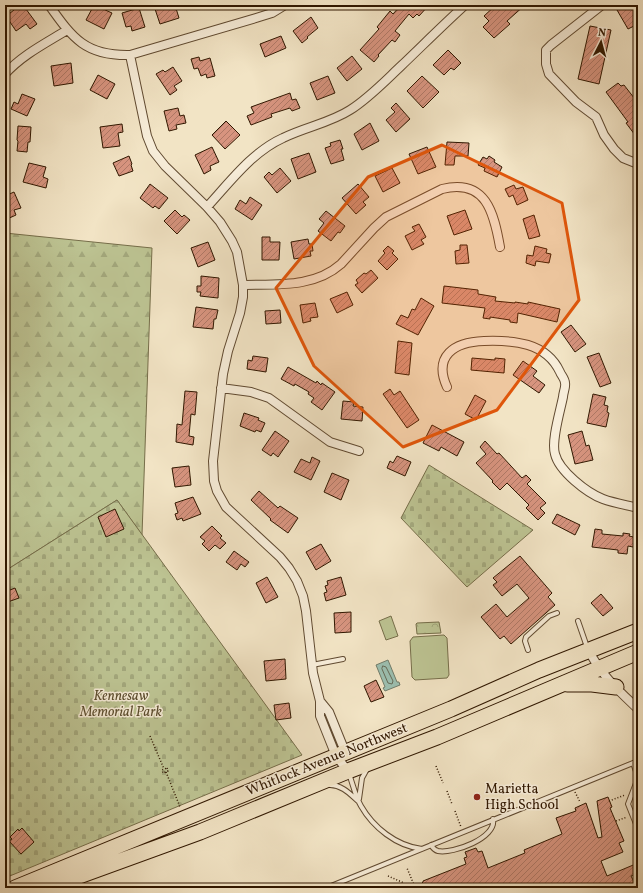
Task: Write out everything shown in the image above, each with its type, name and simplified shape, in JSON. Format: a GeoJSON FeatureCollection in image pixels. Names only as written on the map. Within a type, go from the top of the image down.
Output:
{"type":"FeatureCollection","features":[{"type":"Feature","properties":{"kind":"highway","name":"Whitlock Avenue Northwest"},"geometry":{"type":"LineString","coordinates":[[46,888],[200,832],[348,771],[437,737],[558,685],[593,659],[638,631]]}},
{"type":"Feature","properties":{"kind":"highway"},"geometry":{"type":"LineString","coordinates":[[482,717],[521,690],[638,640]]}},
{"type":"Feature","properties":{"kind":"highway","name":"Whitlock Avenue Northwest"},"geometry":{"type":"LineString","coordinates":[[15,888],[451,709],[531,673],[593,659],[622,658],[638,652]]}},
{"type":"Feature","properties":{"kind":"highway"},"geometry":{"type":"LineString","coordinates":[[558,685],[582,684],[618,689],[617,674],[622,658]]}},
{"type":"Feature","properties":{"kind":"street"},"geometry":{"type":"LineString","coordinates":[[50,5],[67,30],[78,41],[91,49],[106,54],[130,55],[272,13],[285,5]]}},
{"type":"Feature","properties":{"kind":"street"},"geometry":{"type":"LineString","coordinates":[[207,207],[250,161],[274,142],[290,134],[335,118],[360,102],[378,87],[464,5]]}},
{"type":"Feature","properties":{"kind":"street"},"geometry":{"type":"LineString","coordinates":[[602,5],[546,50],[546,64],[549,74],[576,102],[596,116],[604,135],[614,149],[623,158],[638,164]]}},
{"type":"Feature","properties":{"kind":"street"},"geometry":{"type":"LineString","coordinates":[[5,74],[12,66],[67,30]]}},
{"type":"Feature","properties":{"kind":"street"},"geometry":{"type":"LineString","coordinates":[[130,55],[150,144],[165,166],[207,207],[220,222],[232,241],[239,260],[243,285],[240,313],[224,362],[213,461],[214,481],[217,491],[226,506],[280,557],[297,581],[303,596],[306,611],[316,688],[320,701],[330,712],[341,754],[348,771]]}},
{"type":"Feature","properties":{"kind":"street"},"geometry":{"type":"LineString","coordinates":[[243,285],[297,283],[321,277],[336,269],[386,217],[442,189],[450,187],[462,187],[468,189],[480,196],[487,204],[494,216],[500,247]]}},
{"type":"Feature","properties":{"kind":"street"},"geometry":{"type":"LineString","coordinates":[[447,387],[442,377],[442,362],[452,348],[461,344],[473,341],[491,341],[522,343],[538,348],[547,354],[556,364],[565,383],[554,444],[555,455],[561,466],[570,476],[591,493],[603,499],[638,508]]}},
{"type":"Feature","properties":{"kind":"street"},"geometry":{"type":"LineString","coordinates":[[221,388],[251,392],[269,398],[278,403],[321,437],[335,444],[359,452]]}},
{"type":"Feature","properties":{"kind":"street"},"geometry":{"type":"LineString","coordinates":[[593,659],[618,689],[638,708]]}},
{"type":"Feature","properties":{"kind":"lane"},"geometry":{"type":"LineString","coordinates":[[528,650],[525,641],[526,637],[550,616],[557,613]]}},
{"type":"Feature","properties":{"kind":"lane"},"geometry":{"type":"LineString","coordinates":[[578,621],[593,659]]}},
{"type":"Feature","properties":{"kind":"lane"},"geometry":{"type":"LineString","coordinates":[[312,665],[343,659]]}},
{"type":"Feature","properties":{"kind":"lane"},"geometry":{"type":"LineString","coordinates":[[359,801],[362,778],[367,769],[376,760]]}},
{"type":"Feature","properties":{"kind":"lane"},"geometry":{"type":"LineString","coordinates":[[326,888],[573,786],[638,761]]}},
{"type":"Feature","properties":{"kind":"lane"},"geometry":{"type":"LineString","coordinates":[[633,763],[638,778],[628,804],[638,829]]}},
{"type":"Feature","properties":{"kind":"lane"},"geometry":{"type":"LineString","coordinates":[[348,771],[359,801],[370,818],[387,835],[401,843],[422,849]]}},
{"type":"Feature","properties":{"kind":"lane"},"geometry":{"type":"LineString","coordinates":[[305,789],[335,785],[342,788],[359,801]]}},
{"type":"Feature","properties":{"kind":"lane"},"geometry":{"type":"LineString","coordinates":[[431,845],[436,850],[442,851],[469,845],[491,831],[494,825],[493,819]]}},
{"type":"Feature","properties":{"kind":"path"},"geometry":{"type":"LineString","coordinates":[[150,736],[164,769],[162,770],[164,773],[166,772],[183,813]]}},
{"type":"Feature","properties":{"kind":"path"},"geometry":{"type":"LineString","coordinates":[[436,766],[443,783]]}},
{"type":"Feature","properties":{"kind":"path"},"geometry":{"type":"LineString","coordinates":[[573,786],[580,802]]}},
{"type":"Feature","properties":{"kind":"path"},"geometry":{"type":"LineString","coordinates":[[447,791],[452,804]]}},
{"type":"Feature","properties":{"kind":"path"},"geometry":{"type":"LineString","coordinates":[[609,801],[626,794]]}},
{"type":"Feature","properties":{"kind":"path"},"geometry":{"type":"LineString","coordinates":[[455,811],[461,827]]}},
{"type":"Feature","properties":{"kind":"path"},"geometry":{"type":"LineString","coordinates":[[616,821],[627,817]]}},
{"type":"Feature","properties":{"kind":"path"},"geometry":{"type":"LineString","coordinates":[[388,876],[404,883],[406,888],[414,885],[407,868]]}},
{"type":"Feature","properties":{"kind":"highlighted area"},"geometry":{"type":"Polygon","coordinates":[[[442,145],[562,203],[579,300],[497,410],[403,447],[314,366],[276,288],[368,177],[442,145]]]}},
{"type":"Feature","properties":{"kind":"green space"},"geometry":{"type":"Polygon","coordinates":[[[5,233],[152,248],[142,535],[117,500],[5,571],[5,233]]]}},
{"type":"Feature","properties":{"kind":"green space"},"geometry":{"type":"Polygon","coordinates":[[[429,465],[533,530],[467,587],[401,518],[429,465]]]}},
{"type":"Feature","properties":{"kind":"green space","name":"Kennesaw Memorial Park"},"geometry":{"type":"Polygon","coordinates":[[[117,500],[302,755],[5,878],[5,571],[117,500]]]}},
{"type":"Feature","properties":{"kind":"green space"},"geometry":{"type":"Polygon","coordinates":[[[391,616],[398,636],[386,640],[379,621],[391,616]]]}},
{"type":"Feature","properties":{"kind":"green space"},"geometry":{"type":"Polygon","coordinates":[[[439,622],[441,633],[417,634],[417,623],[439,622]]]}},
{"type":"Feature","properties":{"kind":"green space"},"geometry":{"type":"Polygon","coordinates":[[[444,635],[447,638],[449,675],[447,678],[415,680],[412,677],[410,641],[413,637],[444,635]]]}},
{"type":"Feature","properties":{"kind":"water"},"geometry":{"type":"Polygon","coordinates":[[[388,660],[397,682],[399,682],[400,685],[385,691],[383,688],[385,687],[376,665],[388,660]]]}},
{"type":"Feature","properties":{"kind":"building"},"geometry":{"type":"Polygon","coordinates":[[[10,5],[23,5],[37,24],[30,29],[26,24],[16,31],[6,16],[14,10],[10,5]]]}},
{"type":"Feature","properties":{"kind":"building"},"geometry":{"type":"Polygon","coordinates":[[[94,5],[112,13],[104,29],[86,20],[94,5]]]}},
{"type":"Feature","properties":{"kind":"building"},"geometry":{"type":"Polygon","coordinates":[[[175,5],[179,18],[160,24],[155,9],[175,5]]]}},
{"type":"Feature","properties":{"kind":"building"},"geometry":{"type":"Polygon","coordinates":[[[401,5],[429,5],[419,16],[417,14],[413,18],[409,14],[395,31],[400,35],[395,42],[392,40],[378,55],[379,56],[374,62],[360,50],[379,29],[377,27],[390,11],[393,14],[401,5]]]}},
{"type":"Feature","properties":{"kind":"building"},"geometry":{"type":"Polygon","coordinates":[[[496,5],[525,5],[507,21],[510,24],[494,38],[483,27],[489,21],[484,16],[496,5]]]}},
{"type":"Feature","properties":{"kind":"building"},"geometry":{"type":"Polygon","coordinates":[[[626,5],[638,5],[638,24],[628,29],[617,10],[626,5]]]}},
{"type":"Feature","properties":{"kind":"building"},"geometry":{"type":"Polygon","coordinates":[[[139,8],[145,27],[132,31],[131,26],[126,27],[122,13],[139,8]]]}},
{"type":"Feature","properties":{"kind":"building"},"geometry":{"type":"Polygon","coordinates":[[[311,17],[318,28],[302,43],[293,31],[311,17]]]}},
{"type":"Feature","properties":{"kind":"building"},"geometry":{"type":"Polygon","coordinates":[[[590,26],[611,30],[599,84],[578,79],[590,26]]]}},
{"type":"Feature","properties":{"kind":"building"},"geometry":{"type":"Polygon","coordinates":[[[281,36],[286,48],[265,57],[260,44],[281,36]]]}},
{"type":"Feature","properties":{"kind":"building"},"geometry":{"type":"Polygon","coordinates":[[[448,50],[461,63],[454,70],[451,68],[444,75],[433,65],[448,50]]]}},
{"type":"Feature","properties":{"kind":"building"},"geometry":{"type":"Polygon","coordinates":[[[352,56],[362,69],[347,81],[337,68],[352,56]]]}},
{"type":"Feature","properties":{"kind":"building"},"geometry":{"type":"Polygon","coordinates":[[[199,57],[200,61],[210,58],[215,76],[207,78],[206,74],[201,76],[198,68],[194,69],[191,59],[199,57]]]}},
{"type":"Feature","properties":{"kind":"building"},"geometry":{"type":"Polygon","coordinates":[[[71,63],[73,83],[54,86],[51,66],[71,63]]]}},
{"type":"Feature","properties":{"kind":"building"},"geometry":{"type":"Polygon","coordinates":[[[173,67],[182,81],[174,86],[177,90],[170,95],[156,74],[163,70],[165,72],[173,67]]]}},
{"type":"Feature","properties":{"kind":"building"},"geometry":{"type":"Polygon","coordinates":[[[98,75],[115,84],[107,99],[90,90],[98,75]]]}},
{"type":"Feature","properties":{"kind":"building"},"geometry":{"type":"Polygon","coordinates":[[[328,76],[335,93],[317,100],[310,83],[328,76]]]}},
{"type":"Feature","properties":{"kind":"building"},"geometry":{"type":"Polygon","coordinates":[[[422,76],[439,92],[423,108],[407,91],[422,76]]]}},
{"type":"Feature","properties":{"kind":"building"},"geometry":{"type":"Polygon","coordinates":[[[618,83],[621,86],[624,85],[638,103],[638,139],[626,123],[628,122],[606,92],[618,83]]]}},
{"type":"Feature","properties":{"kind":"building"},"geometry":{"type":"Polygon","coordinates":[[[290,93],[292,100],[296,99],[300,108],[292,111],[290,108],[271,114],[272,117],[251,125],[247,116],[254,113],[251,107],[290,93]]]}},
{"type":"Feature","properties":{"kind":"building"},"geometry":{"type":"Polygon","coordinates":[[[22,94],[35,99],[27,116],[11,109],[14,102],[18,104],[22,94]]]}},
{"type":"Feature","properties":{"kind":"building"},"geometry":{"type":"Polygon","coordinates":[[[396,103],[410,119],[396,132],[386,120],[395,112],[391,108],[396,103]]]}},
{"type":"Feature","properties":{"kind":"building"},"geometry":{"type":"Polygon","coordinates":[[[178,108],[180,116],[184,115],[186,123],[176,125],[177,129],[169,131],[164,111],[178,108]]]}},
{"type":"Feature","properties":{"kind":"building"},"geometry":{"type":"Polygon","coordinates":[[[226,121],[240,135],[225,149],[212,135],[226,121]]]}},
{"type":"Feature","properties":{"kind":"building"},"geometry":{"type":"Polygon","coordinates":[[[370,123],[379,141],[362,150],[354,134],[370,123]]]}},
{"type":"Feature","properties":{"kind":"building"},"geometry":{"type":"Polygon","coordinates":[[[122,124],[123,132],[118,133],[120,146],[103,148],[100,127],[122,124]]]}},
{"type":"Feature","properties":{"kind":"building"},"geometry":{"type":"Polygon","coordinates":[[[18,126],[31,127],[30,142],[28,142],[27,152],[17,151],[18,126]]]}},
{"type":"Feature","properties":{"kind":"building"},"geometry":{"type":"Polygon","coordinates":[[[340,140],[344,160],[331,164],[325,148],[331,146],[330,143],[340,140]]]}},
{"type":"Feature","properties":{"kind":"building"},"geometry":{"type":"Polygon","coordinates":[[[447,142],[469,143],[468,156],[455,156],[454,165],[445,165],[447,142]]]}},
{"type":"Feature","properties":{"kind":"building"},"geometry":{"type":"Polygon","coordinates":[[[212,147],[219,162],[210,166],[211,170],[204,174],[195,155],[212,147]]]}},
{"type":"Feature","properties":{"kind":"building"},"geometry":{"type":"Polygon","coordinates":[[[427,147],[436,167],[418,174],[409,154],[427,147]]]}},
{"type":"Feature","properties":{"kind":"building"},"geometry":{"type":"Polygon","coordinates":[[[309,153],[316,172],[298,179],[291,159],[309,153]]]}},
{"type":"Feature","properties":{"kind":"building"},"geometry":{"type":"Polygon","coordinates":[[[129,156],[133,171],[119,176],[113,163],[129,156]]]}},
{"type":"Feature","properties":{"kind":"building"},"geometry":{"type":"Polygon","coordinates":[[[489,156],[495,160],[494,162],[502,167],[497,177],[484,171],[485,168],[478,165],[483,157],[487,159],[489,156]]]}},
{"type":"Feature","properties":{"kind":"building"},"geometry":{"type":"Polygon","coordinates":[[[29,163],[46,167],[43,177],[48,179],[46,188],[23,182],[29,163]]]}},
{"type":"Feature","properties":{"kind":"building"},"geometry":{"type":"Polygon","coordinates":[[[280,168],[291,181],[277,193],[264,177],[269,172],[272,175],[280,168]]]}},
{"type":"Feature","properties":{"kind":"building"},"geometry":{"type":"Polygon","coordinates":[[[392,168],[400,183],[383,192],[375,176],[392,168]]]}},
{"type":"Feature","properties":{"kind":"building"},"geometry":{"type":"Polygon","coordinates":[[[150,184],[168,198],[159,209],[155,206],[153,208],[140,198],[150,184]]]}},
{"type":"Feature","properties":{"kind":"building"},"geometry":{"type":"Polygon","coordinates":[[[358,184],[369,197],[363,202],[366,205],[356,214],[342,198],[358,184]]]}},
{"type":"Feature","properties":{"kind":"building"},"geometry":{"type":"Polygon","coordinates":[[[514,185],[516,189],[523,187],[528,200],[517,205],[513,195],[509,197],[505,189],[514,185]]]}},
{"type":"Feature","properties":{"kind":"building"},"geometry":{"type":"Polygon","coordinates":[[[14,192],[21,208],[14,210],[16,215],[5,220],[5,196],[14,192]]]}},
{"type":"Feature","properties":{"kind":"building"},"geometry":{"type":"Polygon","coordinates":[[[250,197],[262,205],[252,220],[235,209],[240,200],[246,204],[250,197]]]}},
{"type":"Feature","properties":{"kind":"building"},"geometry":{"type":"Polygon","coordinates":[[[175,210],[182,217],[184,215],[190,220],[177,234],[164,221],[175,210]]]}},
{"type":"Feature","properties":{"kind":"building"},"geometry":{"type":"Polygon","coordinates":[[[465,210],[472,229],[454,235],[447,216],[465,210]]]}},
{"type":"Feature","properties":{"kind":"building"},"geometry":{"type":"Polygon","coordinates":[[[326,211],[345,226],[331,241],[318,231],[324,223],[319,219],[326,211]]]}},
{"type":"Feature","properties":{"kind":"building"},"geometry":{"type":"Polygon","coordinates":[[[534,215],[540,236],[529,239],[523,219],[534,215]]]}},
{"type":"Feature","properties":{"kind":"building"},"geometry":{"type":"Polygon","coordinates":[[[419,224],[426,237],[421,240],[424,244],[412,250],[405,236],[415,231],[412,227],[419,224]]]}},
{"type":"Feature","properties":{"kind":"building"},"geometry":{"type":"Polygon","coordinates":[[[262,237],[270,237],[270,242],[280,242],[279,260],[262,260],[262,237]]]}},
{"type":"Feature","properties":{"kind":"building"},"geometry":{"type":"Polygon","coordinates":[[[308,239],[309,244],[312,244],[313,251],[310,251],[311,256],[294,259],[291,242],[308,239]]]}},
{"type":"Feature","properties":{"kind":"building"},"geometry":{"type":"Polygon","coordinates":[[[208,242],[215,260],[198,267],[191,248],[208,242]]]}},
{"type":"Feature","properties":{"kind":"building"},"geometry":{"type":"Polygon","coordinates":[[[460,245],[467,245],[469,263],[456,264],[455,251],[460,250],[460,245]]]}},
{"type":"Feature","properties":{"kind":"building"},"geometry":{"type":"Polygon","coordinates":[[[388,246],[394,251],[392,253],[398,259],[387,270],[378,261],[385,253],[383,251],[388,246]]]}},
{"type":"Feature","properties":{"kind":"building"},"geometry":{"type":"Polygon","coordinates":[[[535,246],[547,249],[546,253],[551,254],[549,263],[536,261],[535,266],[526,263],[527,255],[533,256],[535,246]]]}},
{"type":"Feature","properties":{"kind":"building"},"geometry":{"type":"Polygon","coordinates":[[[371,270],[378,278],[362,293],[355,285],[358,283],[356,280],[364,273],[366,274],[371,270]]]}},
{"type":"Feature","properties":{"kind":"building"},"geometry":{"type":"Polygon","coordinates":[[[201,276],[219,278],[218,298],[200,296],[201,292],[197,292],[197,286],[201,286],[201,276]]]}},
{"type":"Feature","properties":{"kind":"building"},"geometry":{"type":"Polygon","coordinates":[[[444,286],[478,290],[478,294],[496,297],[495,301],[528,304],[528,302],[560,309],[557,322],[518,313],[517,323],[510,322],[510,320],[490,317],[490,319],[483,318],[485,308],[442,303],[444,286]]]}},
{"type":"Feature","properties":{"kind":"building"},"geometry":{"type":"Polygon","coordinates":[[[347,292],[353,305],[337,313],[330,299],[347,292]]]}},
{"type":"Feature","properties":{"kind":"building"},"geometry":{"type":"Polygon","coordinates":[[[421,298],[434,306],[418,335],[396,324],[401,315],[408,318],[412,309],[415,310],[421,298]]]}},
{"type":"Feature","properties":{"kind":"building"},"geometry":{"type":"Polygon","coordinates":[[[315,303],[318,317],[310,318],[311,321],[303,323],[300,305],[315,303]]]}},
{"type":"Feature","properties":{"kind":"building"},"geometry":{"type":"Polygon","coordinates":[[[196,307],[218,310],[216,319],[214,319],[213,329],[193,327],[196,307]]]}},
{"type":"Feature","properties":{"kind":"building"},"geometry":{"type":"Polygon","coordinates":[[[280,310],[281,323],[266,324],[265,311],[280,310]]]}},
{"type":"Feature","properties":{"kind":"building"},"geometry":{"type":"Polygon","coordinates":[[[571,325],[586,344],[575,352],[561,332],[571,325]]]}},
{"type":"Feature","properties":{"kind":"building"},"geometry":{"type":"Polygon","coordinates":[[[398,341],[412,343],[409,375],[395,373],[398,341]]]}},
{"type":"Feature","properties":{"kind":"building"},"geometry":{"type":"Polygon","coordinates":[[[599,353],[611,383],[600,387],[587,357],[599,353]]]}},
{"type":"Feature","properties":{"kind":"building"},"geometry":{"type":"Polygon","coordinates":[[[253,356],[268,358],[266,372],[247,369],[248,360],[252,361],[253,356]]]}},
{"type":"Feature","properties":{"kind":"building"},"geometry":{"type":"Polygon","coordinates":[[[472,358],[495,360],[495,358],[505,359],[504,373],[471,370],[472,358]]]}},
{"type":"Feature","properties":{"kind":"building"},"geometry":{"type":"Polygon","coordinates":[[[523,361],[537,371],[533,376],[545,385],[539,393],[513,375],[523,361]]]}},
{"type":"Feature","properties":{"kind":"building"},"geometry":{"type":"Polygon","coordinates":[[[288,367],[316,383],[317,381],[321,385],[322,383],[335,392],[322,410],[311,402],[314,398],[308,394],[309,392],[295,384],[294,386],[281,379],[288,367]]]}},
{"type":"Feature","properties":{"kind":"building"},"geometry":{"type":"Polygon","coordinates":[[[390,389],[394,395],[400,391],[419,420],[407,428],[383,394],[390,389]]]}},
{"type":"Feature","properties":{"kind":"building"},"geometry":{"type":"Polygon","coordinates":[[[185,391],[197,392],[195,415],[191,414],[189,436],[194,437],[193,445],[176,442],[177,424],[182,425],[185,391]]]}},
{"type":"Feature","properties":{"kind":"building"},"geometry":{"type":"Polygon","coordinates":[[[593,394],[606,397],[604,405],[608,406],[607,412],[609,413],[606,427],[587,423],[593,394]]]}},
{"type":"Feature","properties":{"kind":"building"},"geometry":{"type":"Polygon","coordinates":[[[475,395],[486,401],[476,420],[465,414],[475,395]]]}},
{"type":"Feature","properties":{"kind":"building"},"geometry":{"type":"Polygon","coordinates":[[[343,401],[354,402],[353,406],[363,407],[362,421],[341,419],[343,401]]]}},
{"type":"Feature","properties":{"kind":"building"},"geometry":{"type":"Polygon","coordinates":[[[244,413],[259,418],[258,420],[265,423],[261,432],[256,430],[255,432],[240,426],[244,413]]]}},
{"type":"Feature","properties":{"kind":"building"},"geometry":{"type":"Polygon","coordinates":[[[432,425],[464,442],[457,456],[441,447],[439,451],[423,443],[432,425]]]}},
{"type":"Feature","properties":{"kind":"building"},"geometry":{"type":"Polygon","coordinates":[[[275,431],[289,441],[278,457],[273,453],[271,456],[262,450],[275,431]]]}},
{"type":"Feature","properties":{"kind":"building"},"geometry":{"type":"Polygon","coordinates":[[[582,431],[586,446],[589,445],[593,460],[575,464],[568,435],[582,431]]]}},
{"type":"Feature","properties":{"kind":"building"},"geometry":{"type":"Polygon","coordinates":[[[485,441],[497,454],[499,453],[522,478],[526,475],[531,480],[527,484],[546,503],[540,508],[545,513],[538,520],[526,508],[529,505],[507,483],[500,490],[476,463],[486,454],[480,447],[485,441]]]}},
{"type":"Feature","properties":{"kind":"building"},"geometry":{"type":"Polygon","coordinates":[[[397,456],[411,462],[405,476],[387,468],[390,461],[393,463],[397,456]]]}},
{"type":"Feature","properties":{"kind":"building"},"geometry":{"type":"Polygon","coordinates":[[[312,457],[320,461],[311,480],[294,472],[301,459],[310,463],[312,457]]]}},
{"type":"Feature","properties":{"kind":"building"},"geometry":{"type":"Polygon","coordinates":[[[189,466],[191,485],[175,487],[172,468],[189,466]]]}},
{"type":"Feature","properties":{"kind":"building"},"geometry":{"type":"Polygon","coordinates":[[[332,473],[349,480],[341,500],[324,492],[332,473]]]}},
{"type":"Feature","properties":{"kind":"building"},"geometry":{"type":"Polygon","coordinates":[[[259,491],[278,508],[280,506],[298,518],[288,533],[270,520],[271,519],[251,500],[259,491]]]}},
{"type":"Feature","properties":{"kind":"building"},"geometry":{"type":"Polygon","coordinates":[[[193,497],[201,514],[183,521],[182,518],[177,520],[175,514],[178,513],[175,503],[193,497]]]}},
{"type":"Feature","properties":{"kind":"building"},"geometry":{"type":"Polygon","coordinates":[[[115,509],[124,529],[106,537],[98,517],[115,509]]]}},
{"type":"Feature","properties":{"kind":"building"},"geometry":{"type":"Polygon","coordinates":[[[557,514],[580,525],[575,535],[552,523],[557,514]]]}},
{"type":"Feature","properties":{"kind":"building"},"geometry":{"type":"Polygon","coordinates":[[[212,526],[222,536],[220,538],[226,543],[220,549],[215,545],[209,551],[202,544],[205,541],[200,537],[212,526]]]}},
{"type":"Feature","properties":{"kind":"building"},"geometry":{"type":"Polygon","coordinates":[[[595,529],[602,530],[602,534],[623,536],[623,533],[630,534],[629,536],[638,538],[638,548],[628,546],[627,554],[618,553],[618,550],[592,547],[595,529]]]}},
{"type":"Feature","properties":{"kind":"building"},"geometry":{"type":"Polygon","coordinates":[[[321,544],[331,561],[316,570],[306,552],[321,544]]]}},
{"type":"Feature","properties":{"kind":"building"},"geometry":{"type":"Polygon","coordinates":[[[234,551],[249,562],[245,567],[241,564],[237,570],[226,562],[234,551]]]}},
{"type":"Feature","properties":{"kind":"building"},"geometry":{"type":"Polygon","coordinates":[[[520,556],[552,593],[548,597],[555,605],[511,644],[504,636],[500,639],[481,617],[496,604],[507,617],[529,598],[517,584],[502,596],[493,585],[497,582],[493,578],[520,556]]]}},
{"type":"Feature","properties":{"kind":"building"},"geometry":{"type":"Polygon","coordinates":[[[267,577],[278,597],[266,603],[256,583],[267,577]]]}},
{"type":"Feature","properties":{"kind":"building"},"geometry":{"type":"Polygon","coordinates":[[[341,577],[346,595],[326,601],[324,593],[327,592],[325,586],[328,585],[327,581],[341,577]]]}},
{"type":"Feature","properties":{"kind":"building"},"geometry":{"type":"Polygon","coordinates":[[[15,588],[19,598],[5,603],[5,592],[15,588]]]}},
{"type":"Feature","properties":{"kind":"building"},"geometry":{"type":"Polygon","coordinates":[[[601,594],[613,608],[603,616],[591,603],[601,594]]]}},
{"type":"Feature","properties":{"kind":"building"},"geometry":{"type":"Polygon","coordinates":[[[351,612],[351,632],[335,633],[334,613],[351,612]]]}},
{"type":"Feature","properties":{"kind":"building"},"geometry":{"type":"Polygon","coordinates":[[[285,659],[286,679],[266,681],[264,661],[285,659]]]}},
{"type":"Feature","properties":{"kind":"building"},"geometry":{"type":"Polygon","coordinates":[[[376,680],[384,697],[371,702],[364,686],[376,680]]]}},
{"type":"Feature","properties":{"kind":"building"},"geometry":{"type":"Polygon","coordinates":[[[289,703],[291,718],[276,720],[274,705],[289,703]]]}},
{"type":"Feature","properties":{"kind":"building"},"geometry":{"type":"Polygon","coordinates":[[[608,797],[612,807],[610,808],[624,841],[619,843],[623,852],[601,861],[607,876],[638,863],[638,873],[631,876],[637,888],[417,888],[423,881],[466,864],[464,858],[467,857],[465,852],[476,848],[478,852],[482,851],[488,868],[525,853],[524,850],[562,834],[556,818],[576,811],[575,808],[586,803],[598,838],[602,837],[597,801],[608,797]]]}},
{"type":"Feature","properties":{"kind":"building"},"geometry":{"type":"Polygon","coordinates":[[[22,828],[34,842],[21,854],[9,841],[12,839],[10,837],[18,829],[19,831],[22,828]]]}},
{"type":"Feature","properties":{"kind":"place","name":"Marietta High School"},"geometry":{"type":"Point","coordinates":[477,797]}}]}
